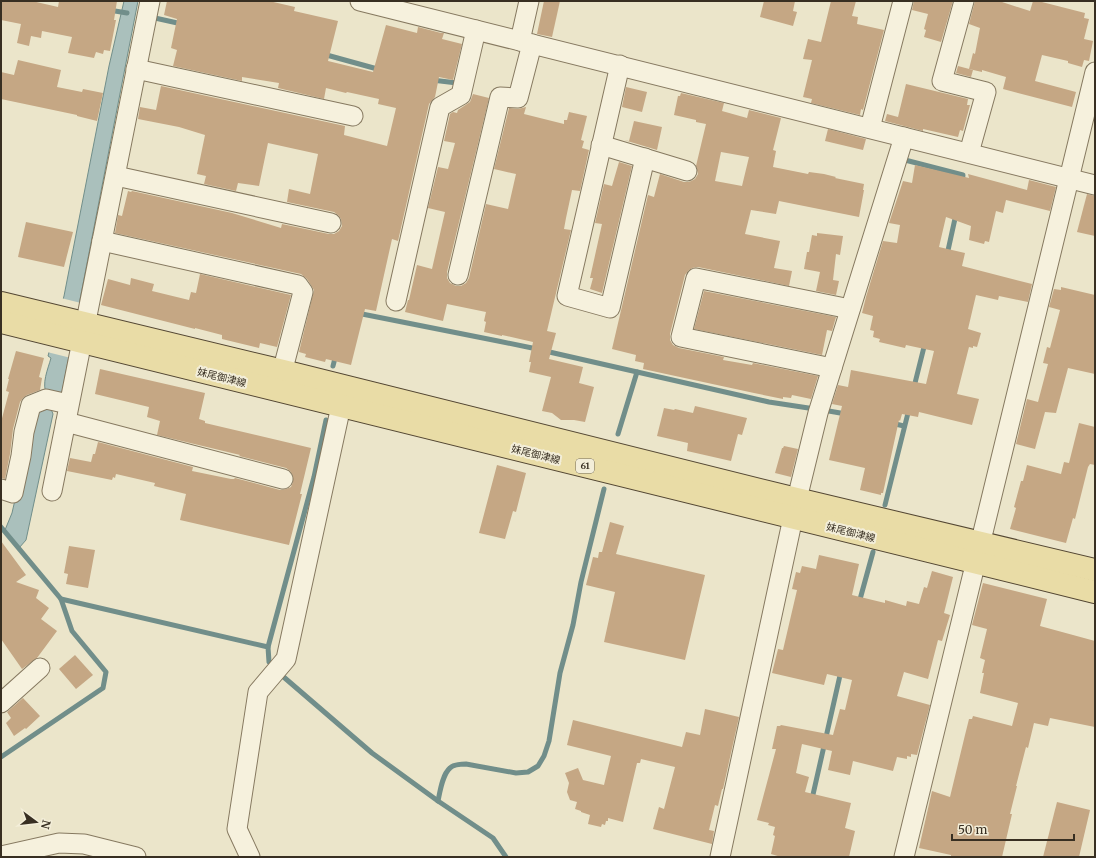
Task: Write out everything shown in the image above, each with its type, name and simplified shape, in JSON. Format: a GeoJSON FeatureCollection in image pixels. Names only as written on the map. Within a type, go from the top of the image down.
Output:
{"type":"FeatureCollection","features":[{"type":"Feature","properties":{"kind":"main road","name":"妹尾御津線"},"geometry":{"type":"LineString","coordinates":[[1,303],[54,326]]}},
{"type":"Feature","properties":{"kind":"main road","name":"妹尾御津線"},"geometry":{"type":"LineString","coordinates":[[1,322],[54,326],[80,332],[978,552],[1095,570]]}},
{"type":"Feature","properties":{"kind":"main road","name":"妹尾御津線"},"geometry":{"type":"LineString","coordinates":[[280,381],[341,406],[795,508]]}},
{"type":"Feature","properties":{"kind":"main road","name":"妹尾御津線"},"geometry":{"type":"LineString","coordinates":[[978,552],[1095,592]]}},
{"type":"Feature","properties":{"kind":"street"},"geometry":{"type":"LineString","coordinates":[[52,491],[58,406],[80,332],[102,241],[150,1]]}},
{"type":"Feature","properties":{"kind":"street"},"geometry":{"type":"LineString","coordinates":[[360,1],[421,8],[476,30],[1095,185]]}},
{"type":"Feature","properties":{"kind":"street"},"geometry":{"type":"LineString","coordinates":[[458,275],[500,97],[518,98],[526,42],[529,1]]}},
{"type":"Feature","properties":{"kind":"street"},"geometry":{"type":"LineString","coordinates":[[870,128],[903,1]]}},
{"type":"Feature","properties":{"kind":"street"},"geometry":{"type":"LineString","coordinates":[[964,1],[942,81],[986,92],[969,153]]}},
{"type":"Feature","properties":{"kind":"street"},"geometry":{"type":"LineString","coordinates":[[396,301],[440,106],[461,95],[476,30]]}},
{"type":"Feature","properties":{"kind":"street"},"geometry":{"type":"LineString","coordinates":[[620,65],[567,296],[610,308],[645,158]]}},
{"type":"Feature","properties":{"kind":"street"},"geometry":{"type":"LineString","coordinates":[[136,69],[353,116]]}},
{"type":"Feature","properties":{"kind":"street"},"geometry":{"type":"LineString","coordinates":[[904,857],[1095,72]]}},
{"type":"Feature","properties":{"kind":"street"},"geometry":{"type":"LineString","coordinates":[[720,857],[795,508],[819,409],[904,137]]}},
{"type":"Feature","properties":{"kind":"street"},"geometry":{"type":"LineString","coordinates":[[601,145],[687,171]]}},
{"type":"Feature","properties":{"kind":"street"},"geometry":{"type":"LineString","coordinates":[[116,176],[331,223]]}},
{"type":"Feature","properties":{"kind":"street"},"geometry":{"type":"LineString","coordinates":[[102,241],[298,285],[303,292],[280,381]]}},
{"type":"Feature","properties":{"kind":"street"},"geometry":{"type":"LineString","coordinates":[[832,368],[681,337],[696,278],[850,308]]}},
{"type":"Feature","properties":{"kind":"street"},"geometry":{"type":"LineString","coordinates":[[1,489],[13,493],[21,456],[24,432],[31,405],[58,406],[283,479]]}},
{"type":"Feature","properties":{"kind":"street"},"geometry":{"type":"LineString","coordinates":[[250,857],[237,829],[258,692],[286,659],[341,406]]}},
{"type":"Feature","properties":{"kind":"street"},"geometry":{"type":"LineString","coordinates":[[1,703],[40,668]]}},
{"type":"Feature","properties":{"kind":"street"},"geometry":{"type":"LineString","coordinates":[[1,856],[59,843],[84,844],[136,857]]}},
{"type":"Feature","properties":{"kind":"water"},"geometry":{"type":"Polygon","coordinates":[[[124,1],[138,1],[62,392],[51,396],[49,404],[53,414],[26,540],[19,548],[5,530],[12,513],[25,456],[26,432],[47,395],[45,391],[45,381],[51,358],[48,356],[64,296],[109,66],[124,1]]]}},
{"type":"Feature","properties":{"kind":"pier"},"geometry":{"type":"Polygon","coordinates":[[[61,298],[81,303],[71,358],[47,352],[61,298]]]}},
{"type":"Feature","properties":{"kind":"building"},"geometry":{"type":"Polygon","coordinates":[[[2,1],[32,1],[58,7],[59,1],[117,1],[114,20],[116,20],[110,51],[104,50],[103,54],[96,52],[94,58],[68,53],[72,37],[42,31],[41,38],[31,36],[29,46],[17,43],[21,24],[1,20],[2,1]]]}},
{"type":"Feature","properties":{"kind":"building"},"geometry":{"type":"Polygon","coordinates":[[[167,1],[269,1],[295,7],[294,11],[338,21],[328,61],[373,72],[386,25],[417,33],[418,27],[444,33],[442,39],[462,44],[453,80],[439,77],[435,97],[429,104],[398,241],[392,239],[376,311],[365,309],[351,365],[326,359],[325,362],[305,357],[306,354],[299,352],[314,290],[307,279],[301,274],[115,233],[118,215],[122,216],[128,191],[132,191],[232,213],[281,228],[282,224],[334,234],[339,231],[342,226],[341,219],[334,212],[287,202],[289,189],[310,194],[318,154],[268,143],[259,186],[238,183],[236,191],[204,184],[206,176],[197,174],[205,135],[179,127],[138,119],[140,107],[156,110],[161,86],[345,126],[344,135],[387,146],[396,108],[378,104],[379,99],[326,88],[324,99],[278,88],[279,83],[242,77],[242,81],[173,66],[177,50],[171,48],[177,19],[164,15],[167,1]]]}},
{"type":"Feature","properties":{"kind":"building"},"geometry":{"type":"Polygon","coordinates":[[[544,1],[560,1],[552,37],[537,34],[544,1]]]}},
{"type":"Feature","properties":{"kind":"building"},"geometry":{"type":"Polygon","coordinates":[[[764,1],[795,1],[793,11],[797,12],[793,26],[760,17],[764,1]]]}},
{"type":"Feature","properties":{"kind":"building"},"geometry":{"type":"Polygon","coordinates":[[[831,1],[856,1],[852,16],[858,17],[857,24],[884,30],[863,110],[861,109],[860,115],[811,103],[812,99],[803,97],[812,60],[803,59],[808,39],[821,42],[831,1]]]}},
{"type":"Feature","properties":{"kind":"building"},"geometry":{"type":"Polygon","coordinates":[[[914,1],[953,1],[941,42],[924,37],[926,30],[924,29],[928,14],[912,10],[914,1]]]}},
{"type":"Feature","properties":{"kind":"building"},"geometry":{"type":"Polygon","coordinates":[[[975,1],[999,1],[1030,11],[1033,1],[1038,1],[1085,13],[1084,18],[1089,19],[1084,39],[1093,41],[1089,61],[1084,60],[1082,67],[1068,63],[1068,61],[1042,55],[1035,81],[1076,92],[1072,107],[1003,89],[1006,77],[982,70],[982,72],[969,69],[973,53],[975,54],[980,28],[969,24],[975,1]]]}},
{"type":"Feature","properties":{"kind":"building"},"geometry":{"type":"Polygon","coordinates":[[[18,60],[61,70],[57,87],[82,92],[83,89],[103,93],[97,121],[77,115],[1,99],[1,72],[14,75],[18,60]]]}},
{"type":"Feature","properties":{"kind":"building"},"geometry":{"type":"Polygon","coordinates":[[[958,66],[973,70],[971,77],[956,73],[958,66]]]}},
{"type":"Feature","properties":{"kind":"building"},"geometry":{"type":"Polygon","coordinates":[[[906,84],[968,99],[967,105],[970,105],[963,131],[960,130],[958,137],[923,129],[923,131],[885,121],[887,114],[898,117],[906,84]]]}},
{"type":"Feature","properties":{"kind":"building"},"geometry":{"type":"Polygon","coordinates":[[[626,87],[647,92],[642,112],[622,107],[626,87]]]}},
{"type":"Feature","properties":{"kind":"building"},"geometry":{"type":"Polygon","coordinates":[[[681,93],[724,103],[722,111],[747,118],[749,110],[781,118],[773,150],[776,151],[773,167],[808,174],[809,172],[824,174],[836,177],[835,178],[864,184],[859,217],[779,201],[776,214],[751,210],[745,234],[780,241],[774,268],[792,271],[789,286],[698,267],[692,268],[685,275],[670,334],[670,340],[673,345],[679,348],[724,357],[723,360],[752,365],[753,363],[818,376],[811,399],[792,395],[791,398],[783,397],[783,399],[643,369],[644,363],[635,361],[636,355],[612,349],[648,195],[654,197],[660,174],[684,182],[689,182],[695,179],[698,174],[696,166],[706,124],[674,115],[678,96],[680,96],[681,93]],[[721,152],[715,181],[742,186],[749,157],[721,152]]]}},
{"type":"Feature","properties":{"kind":"building"},"geometry":{"type":"Polygon","coordinates":[[[473,94],[489,98],[447,272],[447,278],[450,283],[456,286],[461,286],[466,283],[469,278],[486,204],[508,209],[516,174],[494,169],[509,108],[518,109],[526,107],[524,114],[564,124],[564,120],[567,120],[569,112],[587,116],[581,140],[584,141],[582,148],[589,150],[580,191],[572,190],[564,229],[571,230],[547,331],[556,333],[549,359],[583,367],[579,383],[594,387],[585,422],[561,420],[552,413],[542,411],[551,377],[529,372],[531,362],[529,362],[533,342],[484,332],[486,312],[447,304],[443,321],[405,312],[417,265],[432,269],[445,212],[428,208],[438,167],[448,169],[455,143],[444,141],[450,114],[453,112],[457,113],[458,110],[470,102],[473,94]]]}},
{"type":"Feature","properties":{"kind":"building"},"geometry":{"type":"Polygon","coordinates":[[[634,121],[662,127],[657,150],[624,140],[629,141],[634,121]]]}},
{"type":"Feature","properties":{"kind":"building"},"geometry":{"type":"Polygon","coordinates":[[[828,129],[866,139],[863,150],[825,141],[828,129]]]}},
{"type":"Feature","properties":{"kind":"building"},"geometry":{"type":"Polygon","coordinates":[[[619,162],[632,166],[602,293],[590,289],[593,278],[590,278],[602,224],[595,223],[604,184],[612,186],[619,162]]]}},
{"type":"Feature","properties":{"kind":"building"},"geometry":{"type":"Polygon","coordinates":[[[915,165],[969,178],[968,174],[1027,190],[1029,180],[1056,187],[1050,211],[1006,200],[1003,213],[996,211],[989,242],[985,241],[984,244],[969,240],[971,226],[946,217],[939,247],[965,253],[962,266],[1032,284],[1028,302],[999,296],[998,300],[976,295],[968,329],[981,333],[977,347],[969,347],[957,394],[979,399],[972,425],[919,412],[918,417],[902,414],[900,421],[899,420],[883,493],[881,493],[881,495],[860,490],[865,468],[829,460],[842,406],[832,404],[838,385],[848,387],[851,370],[926,384],[934,351],[906,345],[905,348],[879,342],[880,339],[873,337],[874,331],[870,330],[873,316],[862,313],[883,241],[897,243],[900,225],[889,223],[903,181],[912,183],[915,165]]]}},
{"type":"Feature","properties":{"kind":"building"},"geometry":{"type":"Polygon","coordinates":[[[1087,194],[1095,196],[1095,236],[1077,232],[1087,194]]]}},
{"type":"Feature","properties":{"kind":"building"},"geometry":{"type":"Polygon","coordinates":[[[26,222],[73,232],[64,267],[18,257],[26,222]]]}},
{"type":"Feature","properties":{"kind":"building"},"geometry":{"type":"Polygon","coordinates":[[[817,233],[843,236],[840,255],[836,254],[833,280],[839,281],[836,295],[816,291],[820,272],[804,269],[812,235],[817,236],[817,233]]]}},
{"type":"Feature","properties":{"kind":"building"},"geometry":{"type":"Polygon","coordinates":[[[200,274],[291,295],[277,347],[260,343],[259,348],[222,339],[222,335],[101,305],[108,279],[130,285],[131,278],[154,284],[152,291],[189,300],[191,292],[196,293],[200,274]]]}},
{"type":"Feature","properties":{"kind":"building"},"geometry":{"type":"Polygon","coordinates":[[[1061,287],[1095,295],[1095,374],[1068,368],[1056,413],[1045,412],[1035,449],[1016,444],[1027,399],[1038,402],[1048,364],[1043,363],[1047,347],[1050,348],[1060,310],[1049,307],[1054,289],[1061,290],[1061,287]]]}},
{"type":"Feature","properties":{"kind":"building"},"geometry":{"type":"Polygon","coordinates":[[[704,291],[836,317],[832,331],[827,330],[822,355],[694,329],[704,291]]]}},
{"type":"Feature","properties":{"kind":"building"},"geometry":{"type":"Polygon","coordinates":[[[16,351],[44,358],[39,377],[42,378],[40,390],[27,395],[20,402],[13,429],[5,479],[1,478],[1,422],[9,392],[6,391],[8,379],[16,351]]]}},
{"type":"Feature","properties":{"kind":"building"},"geometry":{"type":"Polygon","coordinates":[[[100,369],[205,393],[199,419],[205,421],[205,423],[311,448],[300,494],[302,494],[289,545],[180,520],[186,494],[154,486],[155,483],[116,474],[115,478],[113,477],[112,480],[67,471],[70,458],[91,462],[98,442],[193,467],[192,471],[231,479],[235,478],[280,490],[291,487],[293,482],[293,476],[286,468],[157,435],[160,421],[147,417],[149,407],[95,394],[100,369]]]}},
{"type":"Feature","properties":{"kind":"building"},"geometry":{"type":"Polygon","coordinates":[[[695,406],[747,418],[742,435],[738,434],[731,461],[687,451],[688,443],[657,436],[664,408],[693,413],[695,406]]]}},
{"type":"Feature","properties":{"kind":"building"},"geometry":{"type":"Polygon","coordinates":[[[1079,423],[1095,427],[1095,465],[1090,464],[1088,467],[1075,519],[1073,518],[1066,543],[1010,529],[1016,508],[1014,507],[1027,465],[1061,474],[1064,462],[1069,463],[1079,423]]]}},
{"type":"Feature","properties":{"kind":"building"},"geometry":{"type":"Polygon","coordinates":[[[784,446],[798,449],[791,477],[775,473],[782,448],[784,446]]]}},
{"type":"Feature","properties":{"kind":"building"},"geometry":{"type":"Polygon","coordinates":[[[497,465],[526,473],[516,512],[513,511],[505,539],[479,533],[497,465]]]}},
{"type":"Feature","properties":{"kind":"building"},"geometry":{"type":"Polygon","coordinates":[[[610,522],[624,526],[616,554],[705,575],[685,660],[604,642],[615,592],[586,585],[593,557],[598,558],[599,552],[602,552],[610,522]]]}},
{"type":"Feature","properties":{"kind":"building"},"geometry":{"type":"Polygon","coordinates":[[[1,541],[26,575],[16,582],[39,590],[36,598],[49,608],[41,619],[57,631],[37,658],[22,669],[1,639],[1,541]]]}},
{"type":"Feature","properties":{"kind":"building"},"geometry":{"type":"Polygon","coordinates":[[[69,546],[95,550],[88,588],[66,584],[68,574],[64,573],[69,546]]]}},
{"type":"Feature","properties":{"kind":"building"},"geometry":{"type":"Polygon","coordinates":[[[819,555],[859,564],[852,595],[885,603],[885,600],[906,606],[907,601],[919,604],[924,587],[927,588],[932,571],[953,577],[944,613],[950,615],[942,641],[938,640],[928,679],[904,672],[897,696],[930,705],[917,755],[911,754],[911,757],[907,756],[907,759],[897,757],[893,771],[853,761],[850,775],[828,770],[832,751],[802,744],[796,773],[809,777],[805,792],[851,803],[845,828],[855,831],[849,857],[781,857],[771,854],[775,836],[773,835],[775,827],[768,825],[769,823],[757,820],[776,749],[772,749],[777,726],[781,725],[833,735],[840,709],[845,710],[852,680],[827,674],[824,685],[772,673],[778,649],[783,650],[797,590],[792,589],[796,572],[800,573],[802,566],[816,569],[819,555]]]}},
{"type":"Feature","properties":{"kind":"building"},"geometry":{"type":"Polygon","coordinates":[[[983,583],[1047,599],[1040,626],[1095,641],[1095,727],[1050,718],[1048,726],[1034,723],[1016,786],[1010,814],[1012,814],[1002,857],[951,857],[951,855],[919,848],[932,791],[950,797],[969,719],[972,719],[973,716],[1012,726],[1018,703],[980,693],[985,660],[980,658],[987,629],[972,625],[983,583]]]}},
{"type":"Feature","properties":{"kind":"building"},"geometry":{"type":"Polygon","coordinates":[[[75,655],[93,675],[76,689],[59,669],[75,655]]]}},
{"type":"Feature","properties":{"kind":"building"},"geometry":{"type":"Polygon","coordinates":[[[23,698],[40,716],[26,729],[25,728],[14,736],[6,723],[11,718],[7,712],[23,698]]]}},
{"type":"Feature","properties":{"kind":"building"},"geometry":{"type":"Polygon","coordinates":[[[705,709],[739,717],[723,789],[718,806],[715,805],[709,830],[714,831],[712,844],[653,829],[659,807],[664,809],[675,767],[641,759],[640,763],[637,763],[623,822],[608,818],[605,825],[602,824],[601,827],[588,824],[590,815],[575,809],[577,802],[570,800],[567,792],[569,783],[565,773],[578,768],[583,780],[604,785],[611,756],[567,745],[573,720],[682,747],[686,732],[700,735],[705,709]]]}},
{"type":"Feature","properties":{"kind":"building"},"geometry":{"type":"Polygon","coordinates":[[[1057,802],[1090,810],[1079,857],[1043,857],[1057,802]]]}},
{"type":"Feature","properties":{"kind":"waterway"},"geometry":{"type":"LineString","coordinates":[[109,10],[127,13]]}},
{"type":"Feature","properties":{"kind":"waterway"},"geometry":{"type":"LineString","coordinates":[[155,18],[182,24]]}},
{"type":"Feature","properties":{"kind":"waterway"},"geometry":{"type":"LineString","coordinates":[[323,54],[381,70]]}},
{"type":"Feature","properties":{"kind":"waterway"},"geometry":{"type":"LineString","coordinates":[[432,80],[457,83]]}},
{"type":"Feature","properties":{"kind":"waterway"},"geometry":{"type":"LineString","coordinates":[[905,160],[963,175],[962,183]]}},
{"type":"Feature","properties":{"kind":"waterway"},"geometry":{"type":"LineString","coordinates":[[947,255],[956,214]]}},
{"type":"Feature","properties":{"kind":"waterway"},"geometry":{"type":"LineString","coordinates":[[357,313],[537,349]]}},
{"type":"Feature","properties":{"kind":"waterway"},"geometry":{"type":"LineString","coordinates":[[914,387],[925,343]]}},
{"type":"Feature","properties":{"kind":"waterway"},"geometry":{"type":"LineString","coordinates":[[545,351],[769,402],[815,409]]}},
{"type":"Feature","properties":{"kind":"waterway"},"geometry":{"type":"LineString","coordinates":[[333,366],[336,354]]}},
{"type":"Feature","properties":{"kind":"waterway"},"geometry":{"type":"LineString","coordinates":[[618,434],[637,372]]}},
{"type":"Feature","properties":{"kind":"waterway"},"geometry":{"type":"LineString","coordinates":[[885,505],[909,409]]}},
{"type":"Feature","properties":{"kind":"waterway"},"geometry":{"type":"LineString","coordinates":[[823,410],[846,414]]}},
{"type":"Feature","properties":{"kind":"waterway"},"geometry":{"type":"LineString","coordinates":[[268,647],[314,477],[326,420]]}},
{"type":"Feature","properties":{"kind":"waterway"},"geometry":{"type":"LineString","coordinates":[[891,423],[904,426]]}},
{"type":"Feature","properties":{"kind":"waterway"},"geometry":{"type":"LineString","coordinates":[[438,801],[445,775],[453,766],[458,764],[466,764],[516,773],[528,772],[538,766],[544,756],[549,741],[560,673],[573,625],[581,582],[604,489]]}},
{"type":"Feature","properties":{"kind":"waterway"},"geometry":{"type":"LineString","coordinates":[[1,527],[61,599],[72,631],[106,672],[103,688],[1,757]]}},
{"type":"Feature","properties":{"kind":"waterway"},"geometry":{"type":"LineString","coordinates":[[859,603],[873,552]]}},
{"type":"Feature","properties":{"kind":"waterway"},"geometry":{"type":"LineString","coordinates":[[61,599],[268,647],[269,662],[274,667]]}},
{"type":"Feature","properties":{"kind":"waterway"},"geometry":{"type":"LineString","coordinates":[[812,799],[841,671]]}},
{"type":"Feature","properties":{"kind":"waterway"},"geometry":{"type":"LineString","coordinates":[[279,673],[372,753],[438,801],[493,838],[506,857]]}}]}
